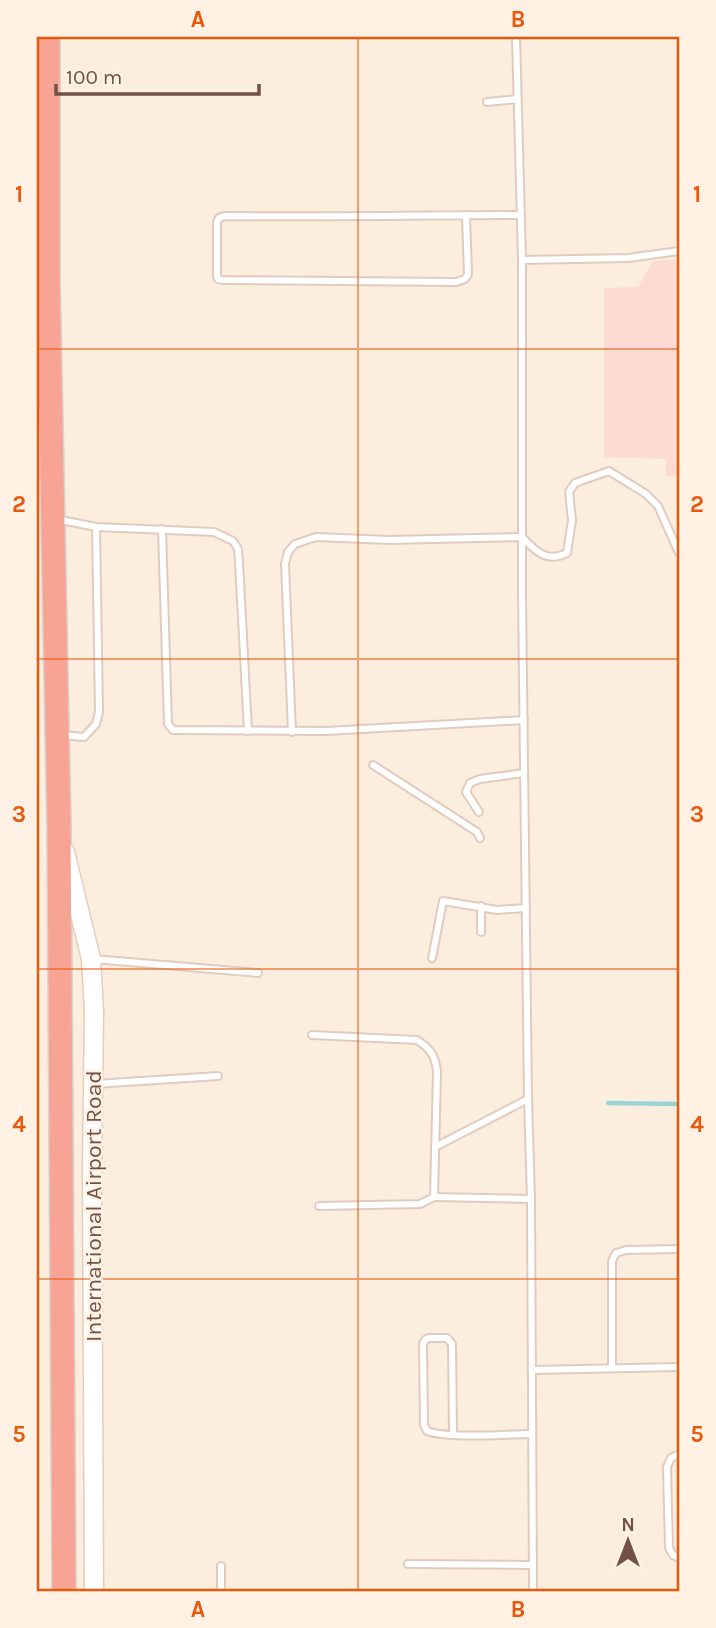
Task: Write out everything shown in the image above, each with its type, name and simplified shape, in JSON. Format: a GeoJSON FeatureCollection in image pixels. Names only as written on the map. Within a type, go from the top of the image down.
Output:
{"type":"FeatureCollection","features":[{"type":"Feature","properties":{"kind":"highway","name":"International Airport Road"},"geometry":{"type":"LineString","coordinates":[[48,37],[52,519],[59,825],[64,1591]]}},
{"type":"Feature","properties":{"kind":"main road","name":"International Airport Road"},"geometry":{"type":"LineString","coordinates":[[59,825],[91,959],[94,1011],[94,1591]]}},
{"type":"Feature","properties":{"kind":"lane"},"geometry":{"type":"LineString","coordinates":[[516,37],[522,260],[522,537],[533,1370],[533,1591]]}},
{"type":"Feature","properties":{"kind":"lane"},"geometry":{"type":"LineString","coordinates":[[487,102],[517,99]]}},
{"type":"Feature","properties":{"kind":"lane"},"geometry":{"type":"LineString","coordinates":[[466,215],[468,274],[465,279],[456,282],[222,280],[217,276],[217,222],[225,216],[466,215],[521,215]]}},
{"type":"Feature","properties":{"kind":"lane"},"geometry":{"type":"LineString","coordinates":[[522,260],[628,258],[679,251]]}},
{"type":"Feature","properties":{"kind":"lane"},"geometry":{"type":"LineString","coordinates":[[292,732],[285,564],[288,552],[295,544],[316,537],[388,540],[522,537],[534,550],[548,558],[558,558],[567,553],[572,520],[569,492],[575,483],[609,471],[646,494],[658,506],[679,553]]}},
{"type":"Feature","properties":{"kind":"lane"},"geometry":{"type":"LineString","coordinates":[[52,519],[96,527],[214,531],[233,541],[238,550],[248,732]]}},
{"type":"Feature","properties":{"kind":"lane"},"geometry":{"type":"LineString","coordinates":[[57,734],[84,737],[96,724],[99,712],[96,527]]}},
{"type":"Feature","properties":{"kind":"lane"},"geometry":{"type":"LineString","coordinates":[[162,529],[168,724],[173,730],[292,732],[524,720]]}},
{"type":"Feature","properties":{"kind":"lane"},"geometry":{"type":"LineString","coordinates":[[373,765],[477,832],[480,838]]}},
{"type":"Feature","properties":{"kind":"lane"},"geometry":{"type":"LineString","coordinates":[[479,812],[466,792],[470,783],[524,772]]}},
{"type":"Feature","properties":{"kind":"lane"},"geometry":{"type":"LineString","coordinates":[[432,958],[443,901],[497,910],[526,908]]}},
{"type":"Feature","properties":{"kind":"lane"},"geometry":{"type":"LineString","coordinates":[[481,906],[481,932]]}},
{"type":"Feature","properties":{"kind":"lane"},"geometry":{"type":"LineString","coordinates":[[91,959],[258,973]]}},
{"type":"Feature","properties":{"kind":"lane"},"geometry":{"type":"LineString","coordinates":[[312,1035],[418,1040],[435,1057],[434,1197]]}},
{"type":"Feature","properties":{"kind":"lane"},"geometry":{"type":"LineString","coordinates":[[93,1084],[218,1076]]}},
{"type":"Feature","properties":{"kind":"lane"},"geometry":{"type":"LineString","coordinates":[[435,1147],[528,1099]]}},
{"type":"Feature","properties":{"kind":"lane"},"geometry":{"type":"LineString","coordinates":[[319,1206],[419,1204],[434,1197],[531,1199]]}},
{"type":"Feature","properties":{"kind":"lane"},"geometry":{"type":"LineString","coordinates":[[612,1368],[612,1261],[616,1253],[626,1250],[679,1249]]}},
{"type":"Feature","properties":{"kind":"lane"},"geometry":{"type":"LineString","coordinates":[[453,1434],[452,1344],[447,1338],[429,1338],[423,1344],[424,1424],[427,1431],[435,1434],[453,1434],[531,1434]]}},
{"type":"Feature","properties":{"kind":"lane"},"geometry":{"type":"LineString","coordinates":[[533,1370],[679,1367]]}},
{"type":"Feature","properties":{"kind":"lane"},"geometry":{"type":"LineString","coordinates":[[679,1454],[671,1458],[667,1467],[669,1548],[673,1555],[679,1558]]}},
{"type":"Feature","properties":{"kind":"lane"},"geometry":{"type":"LineString","coordinates":[[408,1564],[533,1565]]}},
{"type":"Feature","properties":{"kind":"lane"},"geometry":{"type":"LineString","coordinates":[[221,1566],[221,1591]]}},
{"type":"Feature","properties":{"kind":"shaded area"},"geometry":{"type":"Polygon","coordinates":[[[679,259],[679,477],[666,476],[666,459],[604,457],[604,288],[638,287],[653,261],[679,259]]]}},
{"type":"Feature","properties":{"kind":"waterway"},"geometry":{"type":"LineString","coordinates":[[608,1103],[679,1104]]}}]}
